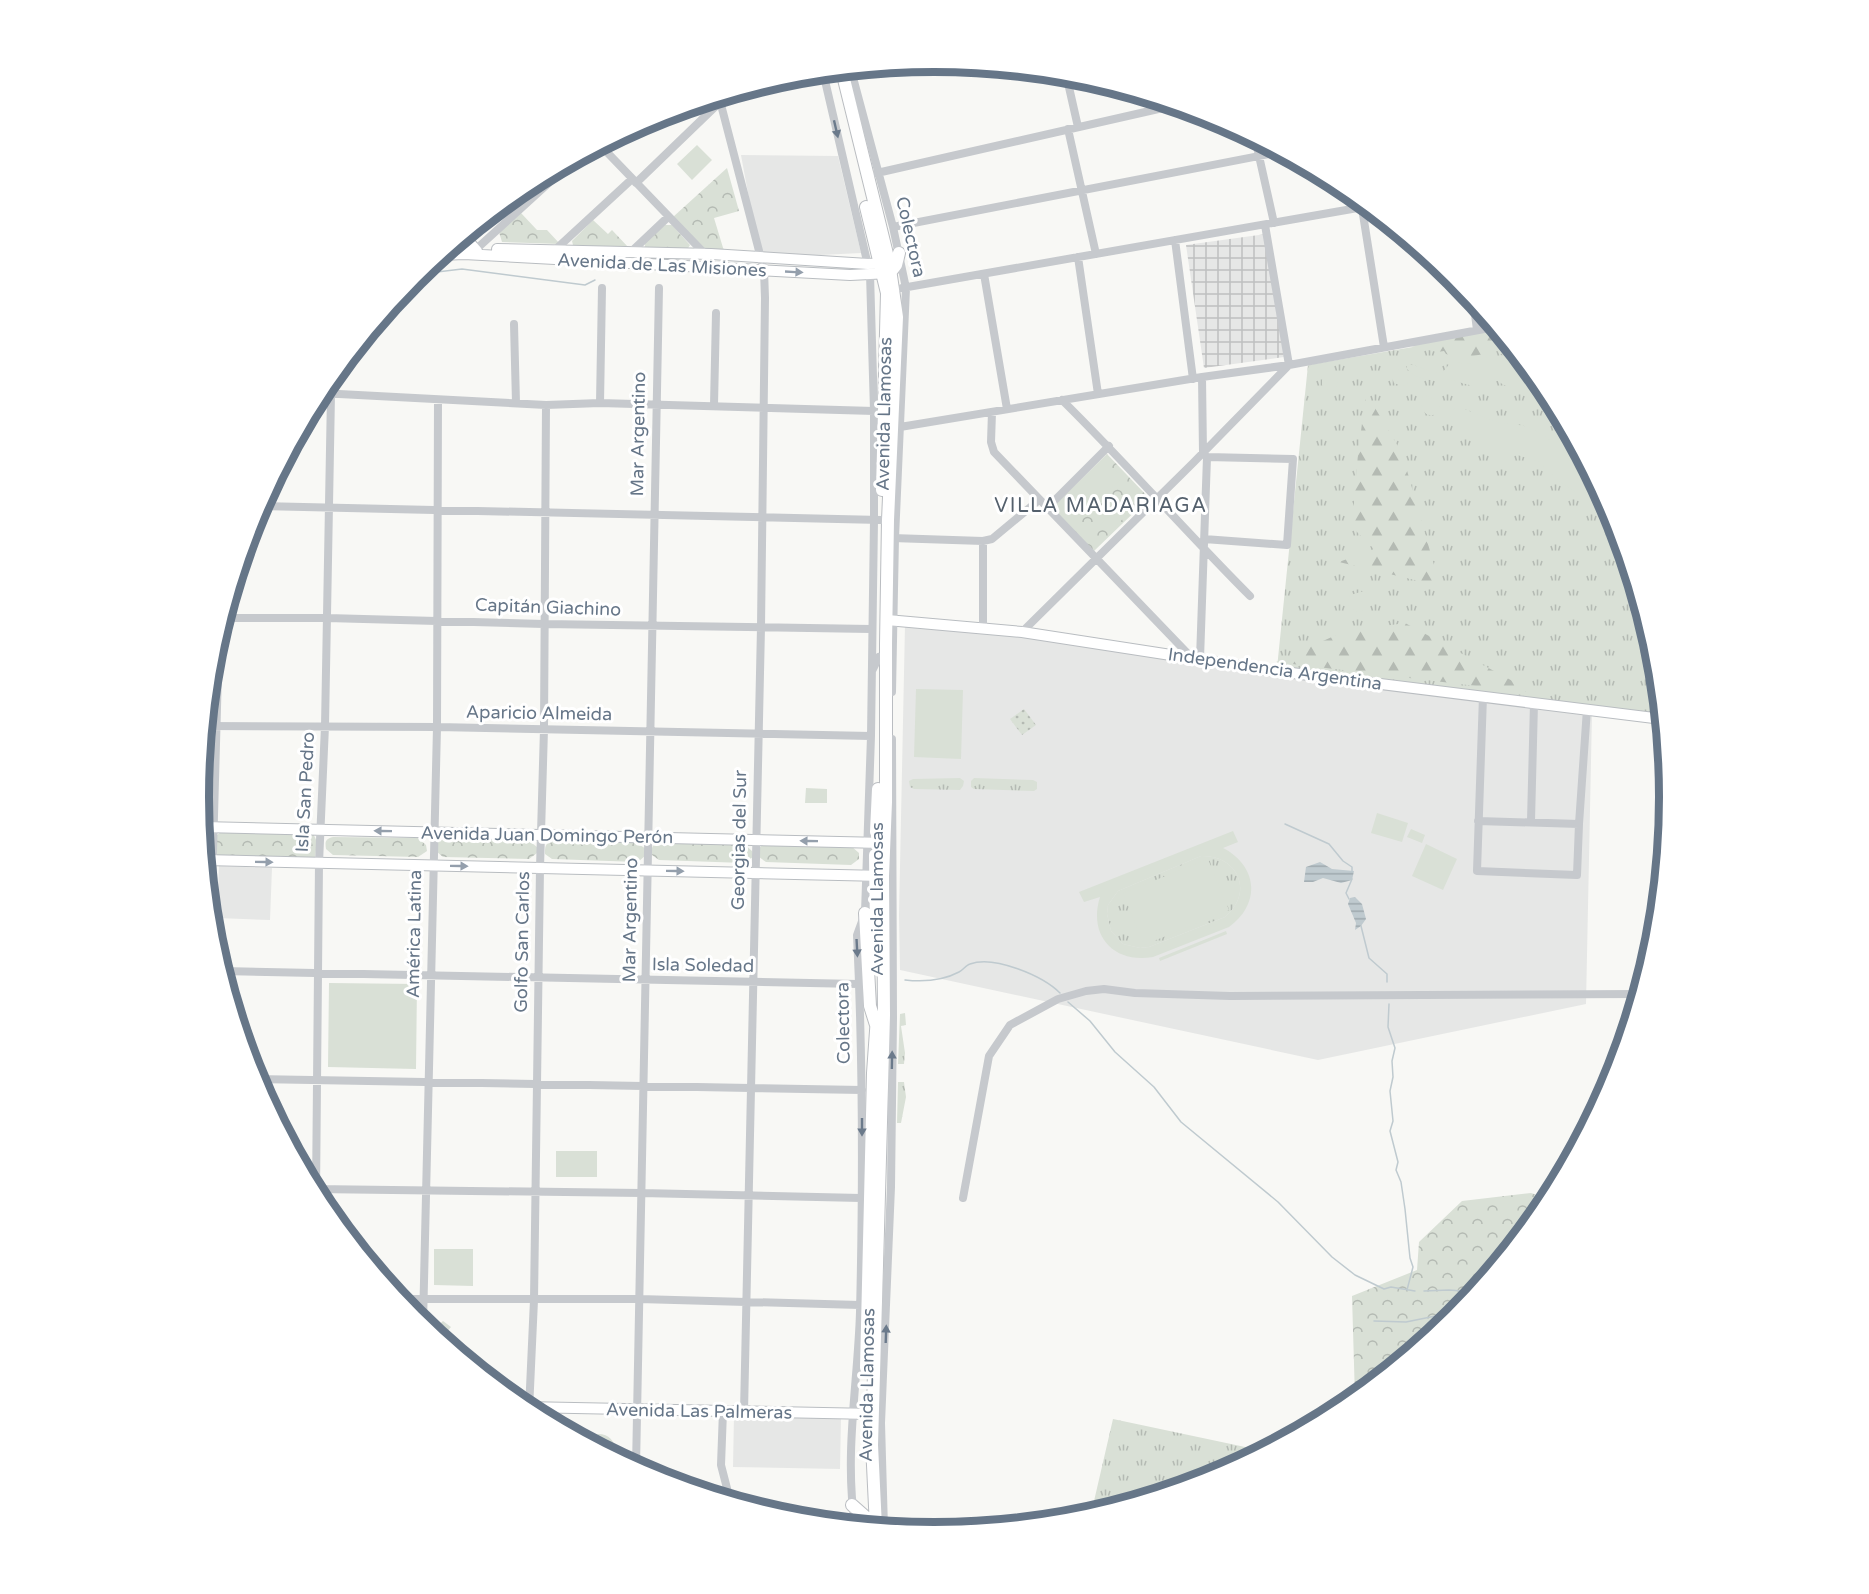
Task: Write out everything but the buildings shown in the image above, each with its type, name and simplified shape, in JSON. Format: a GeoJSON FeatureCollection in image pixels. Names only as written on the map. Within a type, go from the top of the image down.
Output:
{"type":"FeatureCollection","features":[{"type":"Feature","properties":{"kind":"highway","name":"Avenida Llamosas"},"geometry":{"type":"LineString","coordinates":[[843,78],[880,268],[887,292],[878,520],[882,656],[881,791],[873,1073],[869,1392]]}},
{"type":"Feature","properties":{"kind":"highway"},"geometry":{"type":"LineString","coordinates":[[836,79],[880,268],[896,266],[899,253]]}},
{"type":"Feature","properties":{"kind":"highway","name":"Avenida Llamosas"},"geometry":{"type":"LineString","coordinates":[[880,268],[900,289],[897,317],[891,620],[882,656]]}},
{"type":"Feature","properties":{"kind":"highway","name":"Avenida Llamosas"},"geometry":{"type":"LineString","coordinates":[[872,1519],[868,1414],[884,1025],[879,876]]}},
{"type":"Feature","properties":{"kind":"highway"},"geometry":{"type":"LineString","coordinates":[[865,914],[870,1006],[876,1027]]}},
{"type":"Feature","properties":{"kind":"highway"},"geometry":{"type":"LineString","coordinates":[[883,967],[892,946]]}},
{"type":"Feature","properties":{"kind":"highway","name":"Avenida Llamosas"},"geometry":{"type":"LineString","coordinates":[[868,1414],[872,1446],[872,1519]]}},
{"type":"Feature","properties":{"kind":"highway"},"geometry":{"type":"LineString","coordinates":[[852,1505],[866,1518]]}},
{"type":"Feature","properties":{"kind":"main road","name":"Avenida de Las Misiones"},"geometry":{"type":"LineString","coordinates":[[465,250],[705,254],[880,268]]}},
{"type":"Feature","properties":{"kind":"main road","name":"Avenida de Las Misiones"},"geometry":{"type":"LineString","coordinates":[[465,250],[764,270],[880,268]]}},
{"type":"Feature","properties":{"kind":"main road","name":"Independencia Argentina"},"geometry":{"type":"LineString","coordinates":[[891,620],[1022,632],[1268,670],[1655,718]]}},
{"type":"Feature","properties":{"kind":"main road","name":"Avenida Juan Domingo Perón"},"geometry":{"type":"LineString","coordinates":[[210,827],[880,842]]}},
{"type":"Feature","properties":{"kind":"main road","name":"Avenida Juan Domingo Perón"},"geometry":{"type":"LineString","coordinates":[[213,860],[879,876]]}},
{"type":"Feature","properties":{"kind":"main road","name":"Avenida Las Palmeras"},"geometry":{"type":"LineString","coordinates":[[545,1408],[868,1414]]}},
{"type":"Feature","properties":{"kind":"street","name":"Colectora"},"geometry":{"type":"LineString","coordinates":[[853,77],[899,253],[900,427],[892,538]]}},
{"type":"Feature","properties":{"kind":"street"},"geometry":{"type":"LineString","coordinates":[[825,80],[880,268],[874,411],[878,520],[871,629],[871,736],[881,775]]}},
{"type":"Feature","properties":{"kind":"street"},"geometry":{"type":"LineString","coordinates":[[1068,85],[1078,127]]}},
{"type":"Feature","properties":{"kind":"street","name":"Georgias del Sur"},"geometry":{"type":"LineString","coordinates":[[721,104],[764,270],[761,627],[744,1412]]}},
{"type":"Feature","properties":{"kind":"street"},"geometry":{"type":"LineString","coordinates":[[555,250],[634,181],[712,107]]}},
{"type":"Feature","properties":{"kind":"street"},"geometry":{"type":"LineString","coordinates":[[877,172],[1162,108]]}},
{"type":"Feature","properties":{"kind":"street"},"geometry":{"type":"LineString","coordinates":[[1068,129],[1096,254]]}},
{"type":"Feature","properties":{"kind":"street"},"geometry":{"type":"LineString","coordinates":[[1257,148],[1289,365]]}},
{"type":"Feature","properties":{"kind":"street"},"geometry":{"type":"LineString","coordinates":[[606,151],[705,254],[705,266]]}},
{"type":"Feature","properties":{"kind":"street"},"geometry":{"type":"LineString","coordinates":[[893,227],[1269,154]]}},
{"type":"Feature","properties":{"kind":"street"},"geometry":{"type":"LineString","coordinates":[[465,250],[535,192]]}},
{"type":"Feature","properties":{"kind":"street"},"geometry":{"type":"LineString","coordinates":[[900,289],[1357,208]]}},
{"type":"Feature","properties":{"kind":"street"},"geometry":{"type":"LineString","coordinates":[[1366,215],[1384,348]]}},
{"type":"Feature","properties":{"kind":"street"},"geometry":{"type":"LineString","coordinates":[[631,252],[668,217]]}},
{"type":"Feature","properties":{"kind":"street"},"geometry":{"type":"LineString","coordinates":[[1175,240],[1198,378],[1205,455],[1204,550],[1196,659]]}},
{"type":"Feature","properties":{"kind":"street"},"geometry":{"type":"LineString","coordinates":[[1078,257],[1098,394]]}},
{"type":"Feature","properties":{"kind":"street"},"geometry":{"type":"LineString","coordinates":[[984,274],[1007,409]]}},
{"type":"Feature","properties":{"kind":"street"},"geometry":{"type":"LineString","coordinates":[[600,403],[602,288]]}},
{"type":"Feature","properties":{"kind":"street","name":"Mar Argentino"},"geometry":{"type":"LineString","coordinates":[[636,1457],[659,288]]}},
{"type":"Feature","properties":{"kind":"street"},"geometry":{"type":"LineString","coordinates":[[714,405],[716,313]]}},
{"type":"Feature","properties":{"kind":"street"},"geometry":{"type":"LineString","coordinates":[[1475,314],[1477,330]]}},
{"type":"Feature","properties":{"kind":"street"},"geometry":{"type":"LineString","coordinates":[[514,324],[516,403]]}},
{"type":"Feature","properties":{"kind":"street"},"geometry":{"type":"LineString","coordinates":[[900,427],[1289,365],[1488,328]]}},
{"type":"Feature","properties":{"kind":"street"},"geometry":{"type":"LineString","coordinates":[[1022,632],[1157,498],[1205,455],[1289,365]]}},
{"type":"Feature","properties":{"kind":"street"},"geometry":{"type":"LineString","coordinates":[[332,394],[546,405],[600,403],[714,405],[874,411]]}},
{"type":"Feature","properties":{"kind":"street","name":"Isla San Pedro"},"geometry":{"type":"LineString","coordinates":[[315,1173],[319,863],[325,726],[331,396]]}},
{"type":"Feature","properties":{"kind":"street","name":"América Latina"},"geometry":{"type":"LineString","coordinates":[[422,1310],[436,727],[438,400]]}},
{"type":"Feature","properties":{"kind":"street"},"geometry":{"type":"LineString","coordinates":[[1062,400],[1109,446],[1204,550],[1250,596]]}},
{"type":"Feature","properties":{"kind":"street","name":"Golfo San Carlos"},"geometry":{"type":"LineString","coordinates":[[529,1398],[534,1300],[534,1192],[544,729],[546,405]]}},
{"type":"Feature","properties":{"kind":"street"},"geometry":{"type":"LineString","coordinates":[[992,412],[991,442],[994,452],[1196,659]]}},
{"type":"Feature","properties":{"kind":"street"},"geometry":{"type":"LineString","coordinates":[[1047,508],[1109,446]]}},
{"type":"Feature","properties":{"kind":"street"},"geometry":{"type":"LineString","coordinates":[[1204,539],[1287,545],[1293,459],[1205,455]]}},
{"type":"Feature","properties":{"kind":"street"},"geometry":{"type":"LineString","coordinates":[[892,538],[983,541],[992,539],[1039,500]]}},
{"type":"Feature","properties":{"kind":"street"},"geometry":{"type":"LineString","coordinates":[[271,506],[878,520]]}},
{"type":"Feature","properties":{"kind":"street"},"geometry":{"type":"LineString","coordinates":[[983,541],[983,628]]}},
{"type":"Feature","properties":{"kind":"street","name":"Capitán Giachino"},"geometry":{"type":"LineString","coordinates":[[232,618],[871,629]]}},
{"type":"Feature","properties":{"kind":"street"},"geometry":{"type":"LineString","coordinates":[[881,775],[891,704],[891,620]]}},
{"type":"Feature","properties":{"kind":"street"},"geometry":{"type":"LineString","coordinates":[[872,671],[882,656],[888,662],[891,704]]}},
{"type":"Feature","properties":{"kind":"street"},"geometry":{"type":"LineString","coordinates":[[211,844],[214,827],[217,695]]}},
{"type":"Feature","properties":{"kind":"street"},"geometry":{"type":"LineString","coordinates":[[1483,696],[1477,871],[1577,875],[1587,709]]}},
{"type":"Feature","properties":{"kind":"street"},"geometry":{"type":"LineString","coordinates":[[1531,821],[1534,702]]}},
{"type":"Feature","properties":{"kind":"street","name":"Aparicio Almeida"},"geometry":{"type":"LineString","coordinates":[[216,726],[436,727],[871,736]]}},
{"type":"Feature","properties":{"kind":"street","name":"Colectora"},"geometry":{"type":"LineString","coordinates":[[854,1517],[851,1470],[868,1414],[891,1187],[892,946],[879,876],[881,791]]}},
{"type":"Feature","properties":{"kind":"street"},"geometry":{"type":"LineString","coordinates":[[1478,821],[1579,824]]}},
{"type":"Feature","properties":{"kind":"street","name":"Colectora"},"geometry":{"type":"LineString","coordinates":[[869,1392],[860,1305],[862,1090],[857,934],[879,876]]}},
{"type":"Feature","properties":{"kind":"street","name":"Isla Soledad"},"geometry":{"type":"LineString","coordinates":[[231,971],[858,984]]}},
{"type":"Feature","properties":{"kind":"street"},"geometry":{"type":"LineString","coordinates":[[963,1198],[989,1056],[1010,1025],[1058,999],[1077,993],[1104,989],[1135,993],[1230,996],[1632,994]]}},
{"type":"Feature","properties":{"kind":"street"},"geometry":{"type":"LineString","coordinates":[[267,1079],[862,1090]]}},
{"type":"Feature","properties":{"kind":"street"},"geometry":{"type":"LineString","coordinates":[[326,1190],[861,1198]]}},
{"type":"Feature","properties":{"kind":"street"},"geometry":{"type":"LineString","coordinates":[[412,1299],[639,1299],[860,1305]]}},
{"type":"Feature","properties":{"kind":"street"},"geometry":{"type":"LineString","coordinates":[[723,1411],[720,1465],[728,1492]]}},
{"type":"Feature","properties":{"kind":"street","name":"Colectora"},"geometry":{"type":"LineString","coordinates":[[868,1414],[881,1434],[884,1520]]}},
{"type":"Feature","properties":{"kind":"street"},"geometry":{"type":"LineString","coordinates":[[872,1446],[881,1434]]}},
{"type":"Feature","properties":{"kind":"shaded area"},"geometry":{"type":"Polygon","coordinates":[[[741,155],[838,156],[861,253],[760,258],[741,155]]]}},
{"type":"Feature","properties":{"kind":"shaded area"},"geometry":{"type":"Polygon","coordinates":[[[1266,234],[1284,357],[1204,368],[1186,245],[1266,234]]]}},
{"type":"Feature","properties":{"kind":"shaded area"},"geometry":{"type":"Polygon","coordinates":[[[905,625],[1006,633],[1592,713],[1586,1004],[1318,1060],[900,970],[905,625]]]}},
{"type":"Feature","properties":{"kind":"shaded area"},"geometry":{"type":"Polygon","coordinates":[[[1320,862],[1332,869],[1354,871],[1352,880],[1341,883],[1323,878],[1313,882],[1304,882],[1306,867],[1320,862]]]}},
{"type":"Feature","properties":{"kind":"shaded area"},"geometry":{"type":"Polygon","coordinates":[[[219,866],[272,868],[270,920],[220,918],[218,902],[219,866]]]}},
{"type":"Feature","properties":{"kind":"shaded area"},"geometry":{"type":"Polygon","coordinates":[[[1355,897],[1362,904],[1366,919],[1355,930],[1356,923],[1348,904],[1350,898],[1355,897]]]}},
{"type":"Feature","properties":{"kind":"shaded area"},"geometry":{"type":"Polygon","coordinates":[[[734,1415],[841,1417],[840,1469],[733,1467],[734,1415]]]}},
{"type":"Feature","properties":{"kind":"green space"},"geometry":{"type":"Polygon","coordinates":[[[697,145],[712,160],[692,180],[677,164],[697,145]]]}},
{"type":"Feature","properties":{"kind":"green space"},"geometry":{"type":"Polygon","coordinates":[[[727,168],[739,211],[714,218],[724,251],[706,252],[673,217],[727,168]]]}},
{"type":"Feature","properties":{"kind":"green space"},"geometry":{"type":"Polygon","coordinates":[[[521,213],[537,230],[547,230],[560,244],[502,242],[499,232],[521,213]]]}},
{"type":"Feature","properties":{"kind":"green space"},"geometry":{"type":"Polygon","coordinates":[[[593,220],[608,234],[612,230],[629,248],[573,245],[572,241],[593,220]]]}},
{"type":"Feature","properties":{"kind":"green space"},"geometry":{"type":"Polygon","coordinates":[[[665,225],[672,225],[690,245],[687,250],[645,248],[645,242],[665,225]]]}},
{"type":"Feature","properties":{"kind":"green space"},"geometry":{"type":"Polygon","coordinates":[[[1490,331],[1508,353],[1500,354],[1493,346],[1486,346],[1487,350],[1484,354],[1462,358],[1446,354],[1444,351],[1437,352],[1406,345],[1490,331]]]}},
{"type":"Feature","properties":{"kind":"green space"},"geometry":{"type":"Polygon","coordinates":[[[1492,333],[1537,394],[1562,435],[1585,476],[1604,520],[1635,609],[1646,656],[1654,713],[1277,668],[1308,365],[1492,333]]]}},
{"type":"Feature","properties":{"kind":"green space"},"geometry":{"type":"Polygon","coordinates":[[[1492,355],[1495,358],[1501,355],[1514,362],[1531,385],[1512,387],[1495,379],[1483,386],[1473,386],[1447,379],[1428,380],[1415,376],[1407,369],[1407,364],[1442,373],[1451,362],[1469,364],[1492,355]]]}},
{"type":"Feature","properties":{"kind":"green space"},"geometry":{"type":"Polygon","coordinates":[[[1395,368],[1408,375],[1407,384],[1402,386],[1394,383],[1390,373],[1395,368]]]}},
{"type":"Feature","properties":{"kind":"green space"},"geometry":{"type":"Polygon","coordinates":[[[1327,371],[1331,371],[1338,379],[1335,391],[1326,389],[1322,385],[1327,371]]]}},
{"type":"Feature","properties":{"kind":"green space"},"geometry":{"type":"Polygon","coordinates":[[[1366,393],[1402,453],[1440,586],[1339,562],[1374,549],[1352,527],[1366,393]]]}},
{"type":"Feature","properties":{"kind":"green space"},"geometry":{"type":"Polygon","coordinates":[[[1424,395],[1434,399],[1440,405],[1438,414],[1430,415],[1425,412],[1421,399],[1424,395]]]}},
{"type":"Feature","properties":{"kind":"green space"},"geometry":{"type":"Polygon","coordinates":[[[1457,406],[1493,421],[1521,425],[1538,432],[1573,464],[1580,468],[1594,496],[1574,491],[1556,479],[1540,462],[1508,452],[1452,424],[1453,410],[1457,406]]]}},
{"type":"Feature","properties":{"kind":"green space"},"geometry":{"type":"Polygon","coordinates":[[[1107,454],[1149,498],[1094,551],[1052,508],[1107,454]]]}},
{"type":"Feature","properties":{"kind":"green space"},"geometry":{"type":"Polygon","coordinates":[[[1107,462],[1122,478],[1084,514],[1069,499],[1107,462]]]}},
{"type":"Feature","properties":{"kind":"green space"},"geometry":{"type":"Polygon","coordinates":[[[1119,507],[1127,515],[1108,533],[1100,525],[1119,507]]]}},
{"type":"Feature","properties":{"kind":"green space"},"geometry":{"type":"Polygon","coordinates":[[[1364,591],[1372,596],[1372,604],[1364,610],[1355,612],[1347,603],[1350,595],[1364,591]]]}},
{"type":"Feature","properties":{"kind":"green space"},"geometry":{"type":"Polygon","coordinates":[[[1405,623],[1535,693],[1276,662],[1343,632],[1405,623]]]}},
{"type":"Feature","properties":{"kind":"green space"},"geometry":{"type":"Polygon","coordinates":[[[916,689],[963,690],[961,759],[914,757],[916,689]]]}},
{"type":"Feature","properties":{"kind":"green space"},"geometry":{"type":"Polygon","coordinates":[[[1024,709],[1036,725],[1022,735],[1010,719],[1024,709]]]}},
{"type":"Feature","properties":{"kind":"green space"},"geometry":{"type":"Polygon","coordinates":[[[960,778],[964,781],[960,790],[914,789],[910,787],[909,781],[913,779],[960,778]]]}},
{"type":"Feature","properties":{"kind":"green space"},"geometry":{"type":"Polygon","coordinates":[[[974,778],[1033,780],[1037,782],[1037,789],[1034,791],[974,789],[971,787],[971,781],[974,778]]]}},
{"type":"Feature","properties":{"kind":"green space"},"geometry":{"type":"Polygon","coordinates":[[[806,788],[827,789],[827,803],[805,803],[806,788]]]}},
{"type":"Feature","properties":{"kind":"green space"},"geometry":{"type":"Polygon","coordinates":[[[1377,813],[1408,823],[1402,842],[1371,833],[1377,813]]]}},
{"type":"Feature","properties":{"kind":"green space"},"geometry":{"type":"Polygon","coordinates":[[[1411,829],[1425,835],[1422,843],[1407,837],[1411,829]]]}},
{"type":"Feature","properties":{"kind":"green space"},"geometry":{"type":"Polygon","coordinates":[[[1233,831],[1238,842],[1223,848],[1243,865],[1249,875],[1251,886],[1246,907],[1229,927],[1153,957],[1139,958],[1126,956],[1107,944],[1101,935],[1098,923],[1097,911],[1100,897],[1084,902],[1079,892],[1233,831]],[[1201,856],[1118,891],[1108,905],[1107,914],[1111,931],[1123,944],[1140,948],[1149,947],[1225,917],[1239,897],[1240,887],[1233,869],[1214,857],[1201,856]]]}},
{"type":"Feature","properties":{"kind":"green space"},"geometry":{"type":"Polygon","coordinates":[[[221,832],[313,833],[317,842],[315,857],[309,859],[215,855],[217,835],[221,832]]]}},
{"type":"Feature","properties":{"kind":"green space"},"geometry":{"type":"Polygon","coordinates":[[[333,837],[418,838],[426,845],[427,851],[418,857],[333,855],[326,849],[326,841],[333,837]]]}},
{"type":"Feature","properties":{"kind":"green space"},"geometry":{"type":"Polygon","coordinates":[[[285,838],[306,838],[306,854],[285,854],[285,838]]]}},
{"type":"Feature","properties":{"kind":"green space"},"geometry":{"type":"Polygon","coordinates":[[[438,840],[528,840],[537,847],[537,853],[529,859],[443,857],[436,851],[438,840]]]}},
{"type":"Feature","properties":{"kind":"green space"},"geometry":{"type":"Polygon","coordinates":[[[552,841],[637,843],[646,849],[646,855],[638,862],[552,859],[545,854],[546,846],[552,841]]]}},
{"type":"Feature","properties":{"kind":"green space"},"geometry":{"type":"Polygon","coordinates":[[[659,842],[744,844],[752,851],[753,857],[744,863],[659,860],[652,855],[652,850],[653,846],[659,842]]]}},
{"type":"Feature","properties":{"kind":"green space"},"geometry":{"type":"Polygon","coordinates":[[[765,844],[851,846],[859,853],[859,859],[851,865],[766,862],[759,857],[760,848],[765,844]]]}},
{"type":"Feature","properties":{"kind":"green space"},"geometry":{"type":"Polygon","coordinates":[[[1426,844],[1457,859],[1443,890],[1412,876],[1426,844]]]}},
{"type":"Feature","properties":{"kind":"green space"},"geometry":{"type":"Polygon","coordinates":[[[1201,856],[1214,857],[1233,869],[1240,887],[1239,897],[1234,907],[1225,917],[1149,947],[1140,948],[1123,944],[1111,931],[1107,914],[1108,905],[1118,891],[1201,856]]]}},
{"type":"Feature","properties":{"kind":"green space"},"geometry":{"type":"Polygon","coordinates":[[[1208,859],[1229,910],[1144,945],[1123,893],[1208,859]]]}},
{"type":"Feature","properties":{"kind":"green space"},"geometry":{"type":"Polygon","coordinates":[[[1226,931],[1227,934],[1160,961],[1159,958],[1226,931]]]}},
{"type":"Feature","properties":{"kind":"green space"},"geometry":{"type":"Polygon","coordinates":[[[329,983],[417,984],[416,1069],[328,1067],[329,983]]]}},
{"type":"Feature","properties":{"kind":"green space"},"geometry":{"type":"Polygon","coordinates":[[[905,1013],[906,1025],[901,1026],[905,1053],[904,1064],[898,1064],[900,1014],[905,1013]]]}},
{"type":"Feature","properties":{"kind":"green space"},"geometry":{"type":"Polygon","coordinates":[[[898,1082],[904,1082],[906,1097],[901,1123],[897,1123],[898,1082]]]}},
{"type":"Feature","properties":{"kind":"green space"},"geometry":{"type":"Polygon","coordinates":[[[556,1151],[597,1151],[597,1177],[556,1177],[556,1151]]]}},
{"type":"Feature","properties":{"kind":"green space"},"geometry":{"type":"Polygon","coordinates":[[[1531,1193],[1540,1196],[1480,1275],[1447,1310],[1413,1342],[1355,1387],[1352,1296],[1417,1270],[1419,1242],[1462,1201],[1531,1193]]]}},
{"type":"Feature","properties":{"kind":"green space"},"geometry":{"type":"Polygon","coordinates":[[[434,1249],[473,1249],[473,1286],[434,1285],[434,1249]]]}},
{"type":"Feature","properties":{"kind":"green space"},"geometry":{"type":"Polygon","coordinates":[[[443,1321],[451,1327],[446,1333],[438,1325],[443,1321]]]}},
{"type":"Feature","properties":{"kind":"green space"},"geometry":{"type":"Polygon","coordinates":[[[1113,1419],[1252,1448],[1168,1484],[1093,1504],[1113,1419]]]}},
{"type":"Feature","properties":{"kind":"green space"},"geometry":{"type":"Polygon","coordinates":[[[598,1434],[605,1435],[613,1441],[617,1448],[614,1447],[594,1437],[598,1434]]]}},
{"type":"Feature","properties":{"kind":"waterway"},"geometry":{"type":"LineString","coordinates":[[434,273],[462,269],[585,285],[595,280]]}},
{"type":"Feature","properties":{"kind":"waterway"},"geometry":{"type":"LineString","coordinates":[[1285,824],[1329,844],[1343,861],[1352,867],[1352,871]]}},
{"type":"Feature","properties":{"kind":"waterway"},"geometry":{"type":"LineString","coordinates":[[1349,899],[1346,893],[1352,879]]}},
{"type":"Feature","properties":{"kind":"waterway"},"geometry":{"type":"LineString","coordinates":[[1361,926],[1369,958],[1387,974],[1387,982]]}},
{"type":"Feature","properties":{"kind":"waterway"},"geometry":{"type":"LineString","coordinates":[[905,980],[939,979],[953,975],[970,964],[992,962],[1030,974],[1060,993]]}},
{"type":"Feature","properties":{"kind":"waterway"},"geometry":{"type":"LineString","coordinates":[[1068,1002],[1090,1021],[1115,1052],[1154,1087],[1181,1122],[1278,1202],[1332,1257],[1355,1275],[1384,1289],[1391,1287],[1415,1291]]}},
{"type":"Feature","properties":{"kind":"waterway"},"geometry":{"type":"LineString","coordinates":[[1389,1004],[1388,1027],[1395,1048],[1390,1091],[1393,1121],[1390,1131],[1398,1162],[1396,1170],[1401,1182],[1413,1267],[1407,1290]]}},
{"type":"Feature","properties":{"kind":"waterway"},"geometry":{"type":"LineString","coordinates":[[1424,1291],[1465,1291]]}},
{"type":"Feature","properties":{"kind":"waterway"},"geometry":{"type":"LineString","coordinates":[[1374,1321],[1406,1322],[1442,1315]]}},
{"type":"Feature","properties":{"kind":"district","name":"VILLA MADARIAGA"},"geometry":{"type":"Point","coordinates":[1101,506]}}]}
